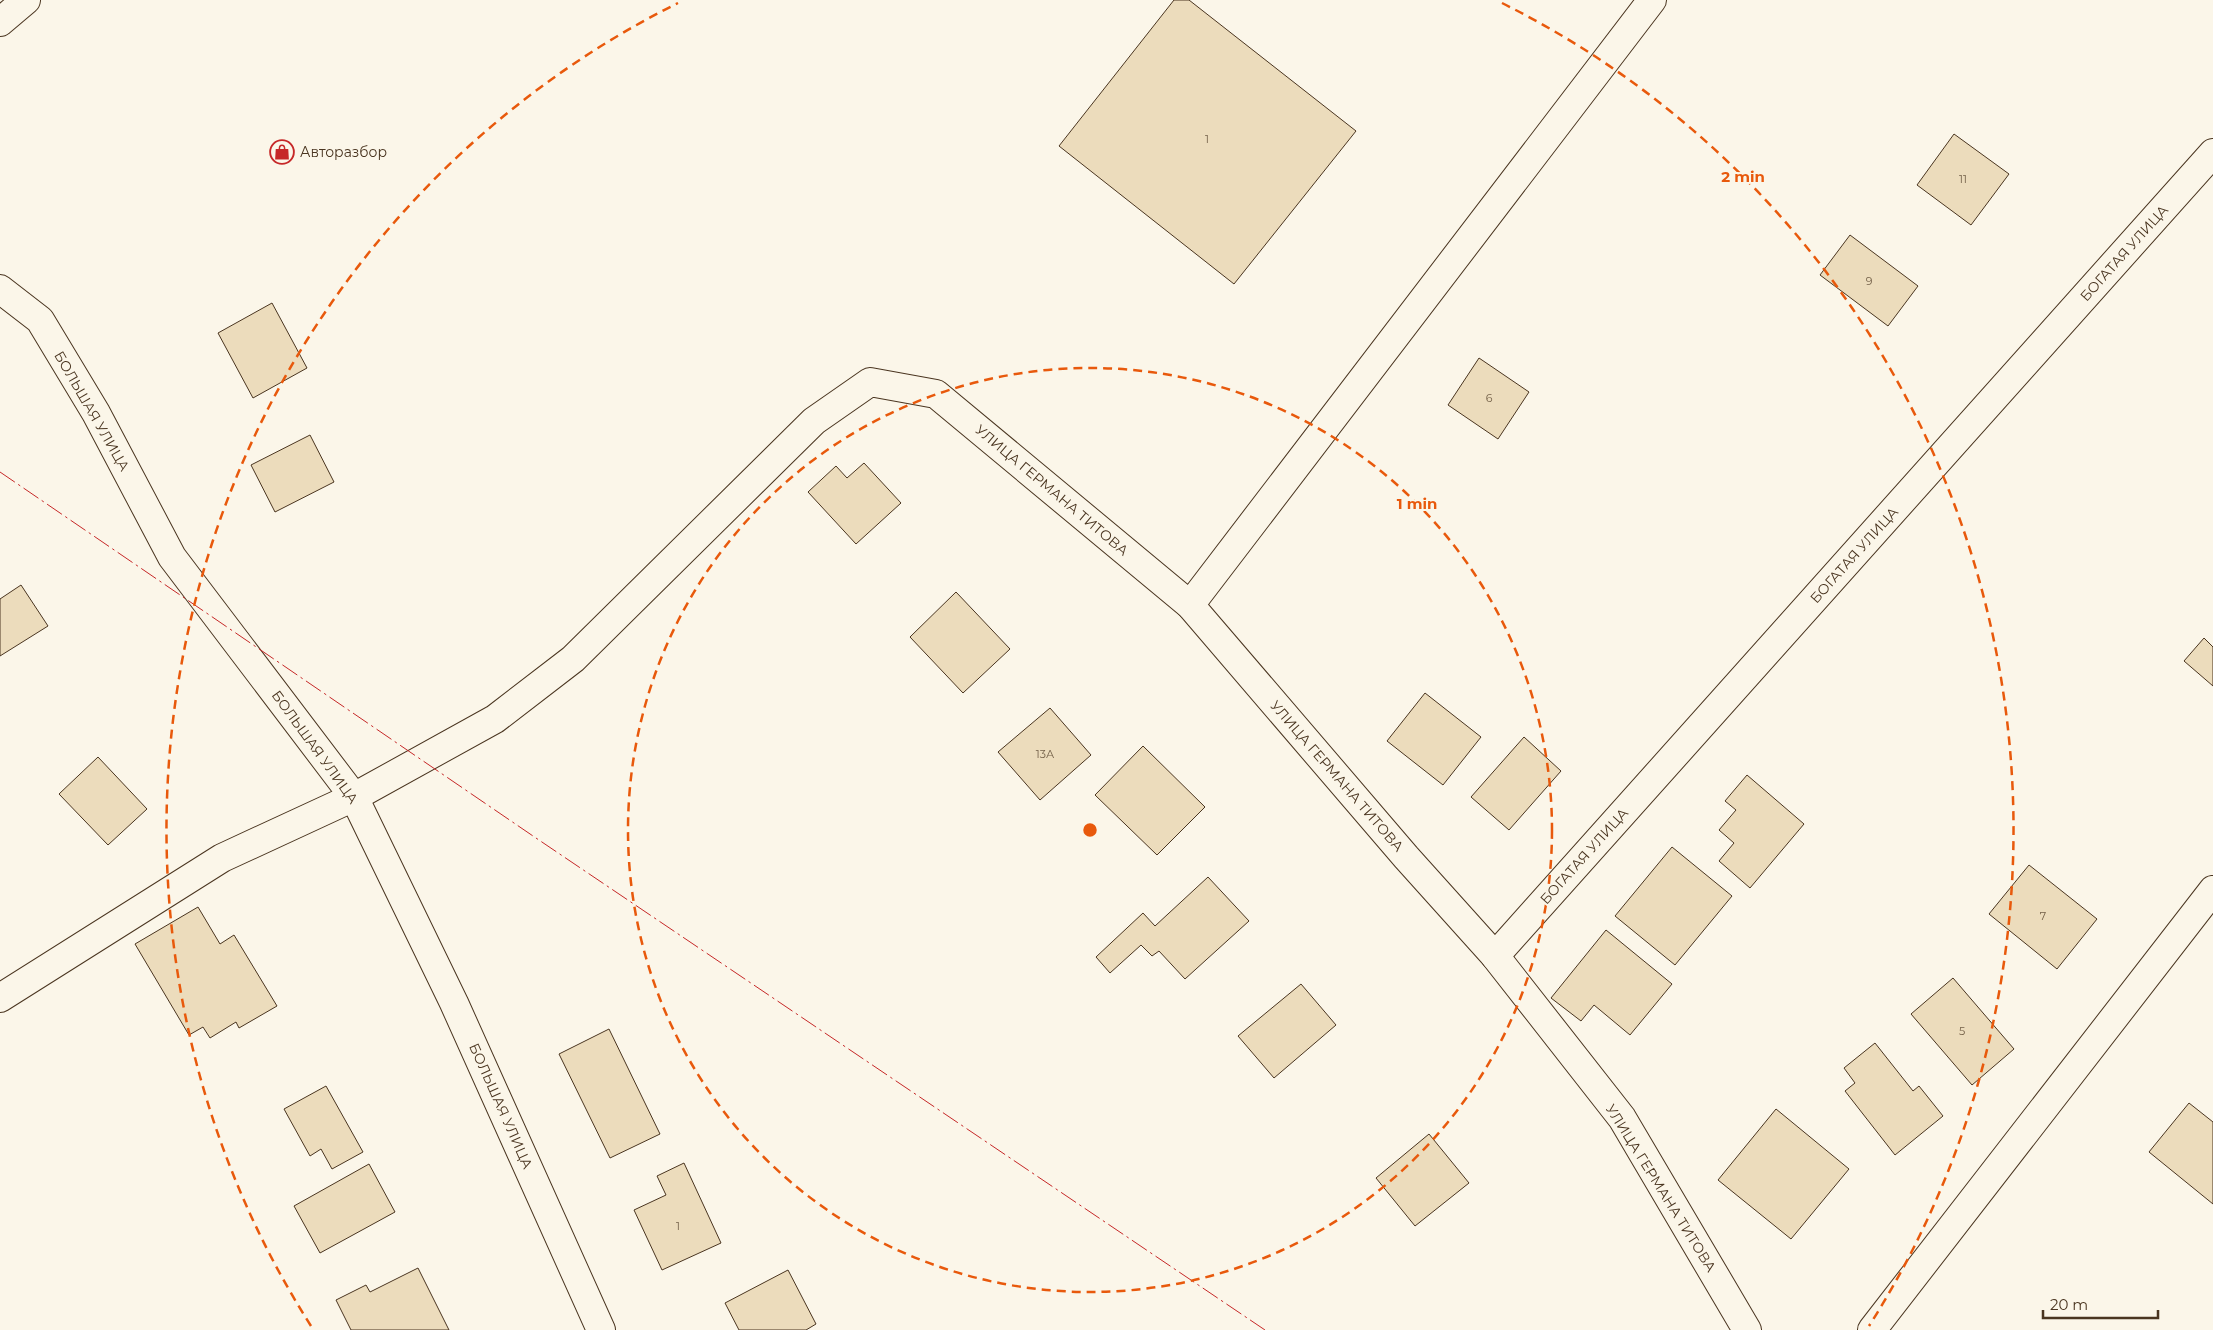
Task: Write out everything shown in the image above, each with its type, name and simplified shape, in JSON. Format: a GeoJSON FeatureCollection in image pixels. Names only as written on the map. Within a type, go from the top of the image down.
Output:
{"type":"FeatureCollection","features":[{"type":"Feature","properties":{"kind":"street"},"geometry":{"type":"LineString","coordinates":[[0,22],[26,0]]}},
{"type":"Feature","properties":{"kind":"street"},"geometry":{"type":"LineString","coordinates":[[1190,606],[1652,0]]}},
{"type":"Feature","properties":{"kind":"street","name":"БОГАТАЯ УЛИЦА"},"geometry":{"type":"LineString","coordinates":[[1494,956],[2213,153]]}},
{"type":"Feature","properties":{"kind":"street","name":"БОЛЬШАЯ УЛИЦА"},"geometry":{"type":"LineString","coordinates":[[0,289],[40,320],[96,413],[172,557],[354,797],[454,1002],[601,1330]]}},
{"type":"Feature","properties":{"kind":"street","name":"УЛИЦА ГЕРМАНА ТИТОВА"},"geometry":{"type":"LineString","coordinates":[[0,998],[222,858],[354,797],[495,719],[573,660],[814,421],[870,382],[936,394],[1190,606],[1406,857],[1494,956],[1622,1118],[1747,1330]]}},
{"type":"Feature","properties":{"kind":"street"},"geometry":{"type":"LineString","coordinates":[[1872,1330],[2213,890]]}},
{"type":"Feature","properties":{"kind":"building"},"geometry":{"type":"Polygon","coordinates":[[[1174,0],[1189,0],[1356,131],[1234,284],[1059,146],[1174,0]]]}},
{"type":"Feature","properties":{"kind":"building"},"geometry":{"type":"Polygon","coordinates":[[[1954,134],[2009,174],[1971,225],[1917,185],[1954,134]]]}},
{"type":"Feature","properties":{"kind":"building"},"geometry":{"type":"Polygon","coordinates":[[[1850,235],[1918,286],[1888,326],[1820,275],[1850,235]]]}},
{"type":"Feature","properties":{"kind":"building"},"geometry":{"type":"Polygon","coordinates":[[[272,303],[307,368],[253,398],[218,333],[272,303]]]}},
{"type":"Feature","properties":{"kind":"building"},"geometry":{"type":"Polygon","coordinates":[[[1479,358],[1529,392],[1498,439],[1448,405],[1479,358]]]}},
{"type":"Feature","properties":{"kind":"building"},"geometry":{"type":"Polygon","coordinates":[[[310,435],[334,482],[275,512],[251,465],[310,435]]]}},
{"type":"Feature","properties":{"kind":"building"},"geometry":{"type":"Polygon","coordinates":[[[864,463],[901,503],[856,544],[808,492],[836,466],[847,478],[864,463]]]}},
{"type":"Feature","properties":{"kind":"building"},"geometry":{"type":"Polygon","coordinates":[[[21,585],[48,626],[0,656],[0,599],[21,585]]]}},
{"type":"Feature","properties":{"kind":"building"},"geometry":{"type":"Polygon","coordinates":[[[956,592],[1010,649],[963,693],[910,637],[956,592]]]}},
{"type":"Feature","properties":{"kind":"building"},"geometry":{"type":"Polygon","coordinates":[[[2204,638],[2213,647],[2213,686],[2184,661],[2204,638]]]}},
{"type":"Feature","properties":{"kind":"building"},"geometry":{"type":"Polygon","coordinates":[[[1425,693],[1481,737],[1443,785],[1387,741],[1425,693]]]}},
{"type":"Feature","properties":{"kind":"building"},"geometry":{"type":"Polygon","coordinates":[[[1050,708],[1091,755],[1040,800],[998,752],[1050,708]]]}},
{"type":"Feature","properties":{"kind":"building"},"geometry":{"type":"Polygon","coordinates":[[[1524,737],[1561,771],[1509,830],[1471,797],[1524,737]]]}},
{"type":"Feature","properties":{"kind":"building"},"geometry":{"type":"Polygon","coordinates":[[[1143,746],[1205,807],[1157,855],[1095,795],[1143,746]]]}},
{"type":"Feature","properties":{"kind":"building"},"geometry":{"type":"Polygon","coordinates":[[[98,757],[147,809],[108,845],[59,794],[98,757]]]}},
{"type":"Feature","properties":{"kind":"building"},"geometry":{"type":"Polygon","coordinates":[[[1747,775],[1804,824],[1750,888],[1719,861],[1734,843],[1719,830],[1736,810],[1725,801],[1747,775]]]}},
{"type":"Feature","properties":{"kind":"building"},"geometry":{"type":"Polygon","coordinates":[[[1672,847],[1732,896],[1675,965],[1615,916],[1672,847]]]}},
{"type":"Feature","properties":{"kind":"building"},"geometry":{"type":"Polygon","coordinates":[[[2029,865],[2097,919],[2057,969],[1989,914],[2029,865]]]}},
{"type":"Feature","properties":{"kind":"building"},"geometry":{"type":"Polygon","coordinates":[[[1208,877],[1249,921],[1185,979],[1159,951],[1152,956],[1141,945],[1110,973],[1096,957],[1143,913],[1155,926],[1208,877]]]}},
{"type":"Feature","properties":{"kind":"building"},"geometry":{"type":"Polygon","coordinates":[[[198,907],[220,944],[234,935],[277,1006],[239,1028],[236,1022],[210,1038],[203,1027],[189,1035],[135,944],[198,907]]]}},
{"type":"Feature","properties":{"kind":"building"},"geometry":{"type":"Polygon","coordinates":[[[1606,930],[1672,984],[1630,1035],[1594,1005],[1581,1021],[1551,998],[1606,930]]]}},
{"type":"Feature","properties":{"kind":"building"},"geometry":{"type":"Polygon","coordinates":[[[1953,978],[2014,1049],[1972,1085],[1911,1014],[1953,978]]]}},
{"type":"Feature","properties":{"kind":"building"},"geometry":{"type":"Polygon","coordinates":[[[1301,984],[1336,1025],[1274,1078],[1238,1036],[1301,984]]]}},
{"type":"Feature","properties":{"kind":"building"},"geometry":{"type":"Polygon","coordinates":[[[609,1029],[660,1134],[610,1158],[559,1054],[609,1029]]]}},
{"type":"Feature","properties":{"kind":"building"},"geometry":{"type":"Polygon","coordinates":[[[1875,1043],[1913,1091],[1919,1086],[1943,1116],[1895,1155],[1845,1091],[1855,1083],[1844,1068],[1875,1043]]]}},
{"type":"Feature","properties":{"kind":"building"},"geometry":{"type":"Polygon","coordinates":[[[326,1086],[363,1152],[332,1169],[321,1149],[310,1156],[284,1109],[326,1086]]]}},
{"type":"Feature","properties":{"kind":"building"},"geometry":{"type":"Polygon","coordinates":[[[2189,1103],[2213,1122],[2213,1204],[2149,1152],[2189,1103]]]}},
{"type":"Feature","properties":{"kind":"building"},"geometry":{"type":"Polygon","coordinates":[[[1776,1109],[1849,1169],[1791,1239],[1718,1180],[1776,1109]]]}},
{"type":"Feature","properties":{"kind":"building"},"geometry":{"type":"Polygon","coordinates":[[[1429,1134],[1469,1183],[1415,1226],[1376,1178],[1429,1134]]]}},
{"type":"Feature","properties":{"kind":"building"},"geometry":{"type":"Polygon","coordinates":[[[684,1163],[721,1243],[662,1270],[634,1210],[666,1195],[657,1176],[684,1163]]]}},
{"type":"Feature","properties":{"kind":"building"},"geometry":{"type":"Polygon","coordinates":[[[369,1164],[395,1212],[320,1253],[294,1206],[369,1164]]]}},
{"type":"Feature","properties":{"kind":"building"},"geometry":{"type":"Polygon","coordinates":[[[418,1268],[449,1330],[351,1330],[336,1300],[366,1285],[370,1292],[418,1268]]]}},
{"type":"Feature","properties":{"kind":"building"},"geometry":{"type":"Polygon","coordinates":[[[788,1270],[816,1324],[806,1330],[739,1330],[725,1303],[788,1270]]]}},
{"type":"Feature","properties":{"kind":"power"},"geometry":{"type":"LineString","coordinates":[[0,472],[533,836],[1265,1330]]}},
{"type":"Feature","properties":{"kind":"place","name":"Авторазбор"},"geometry":{"type":"Point","coordinates":[282,152]}}]}
